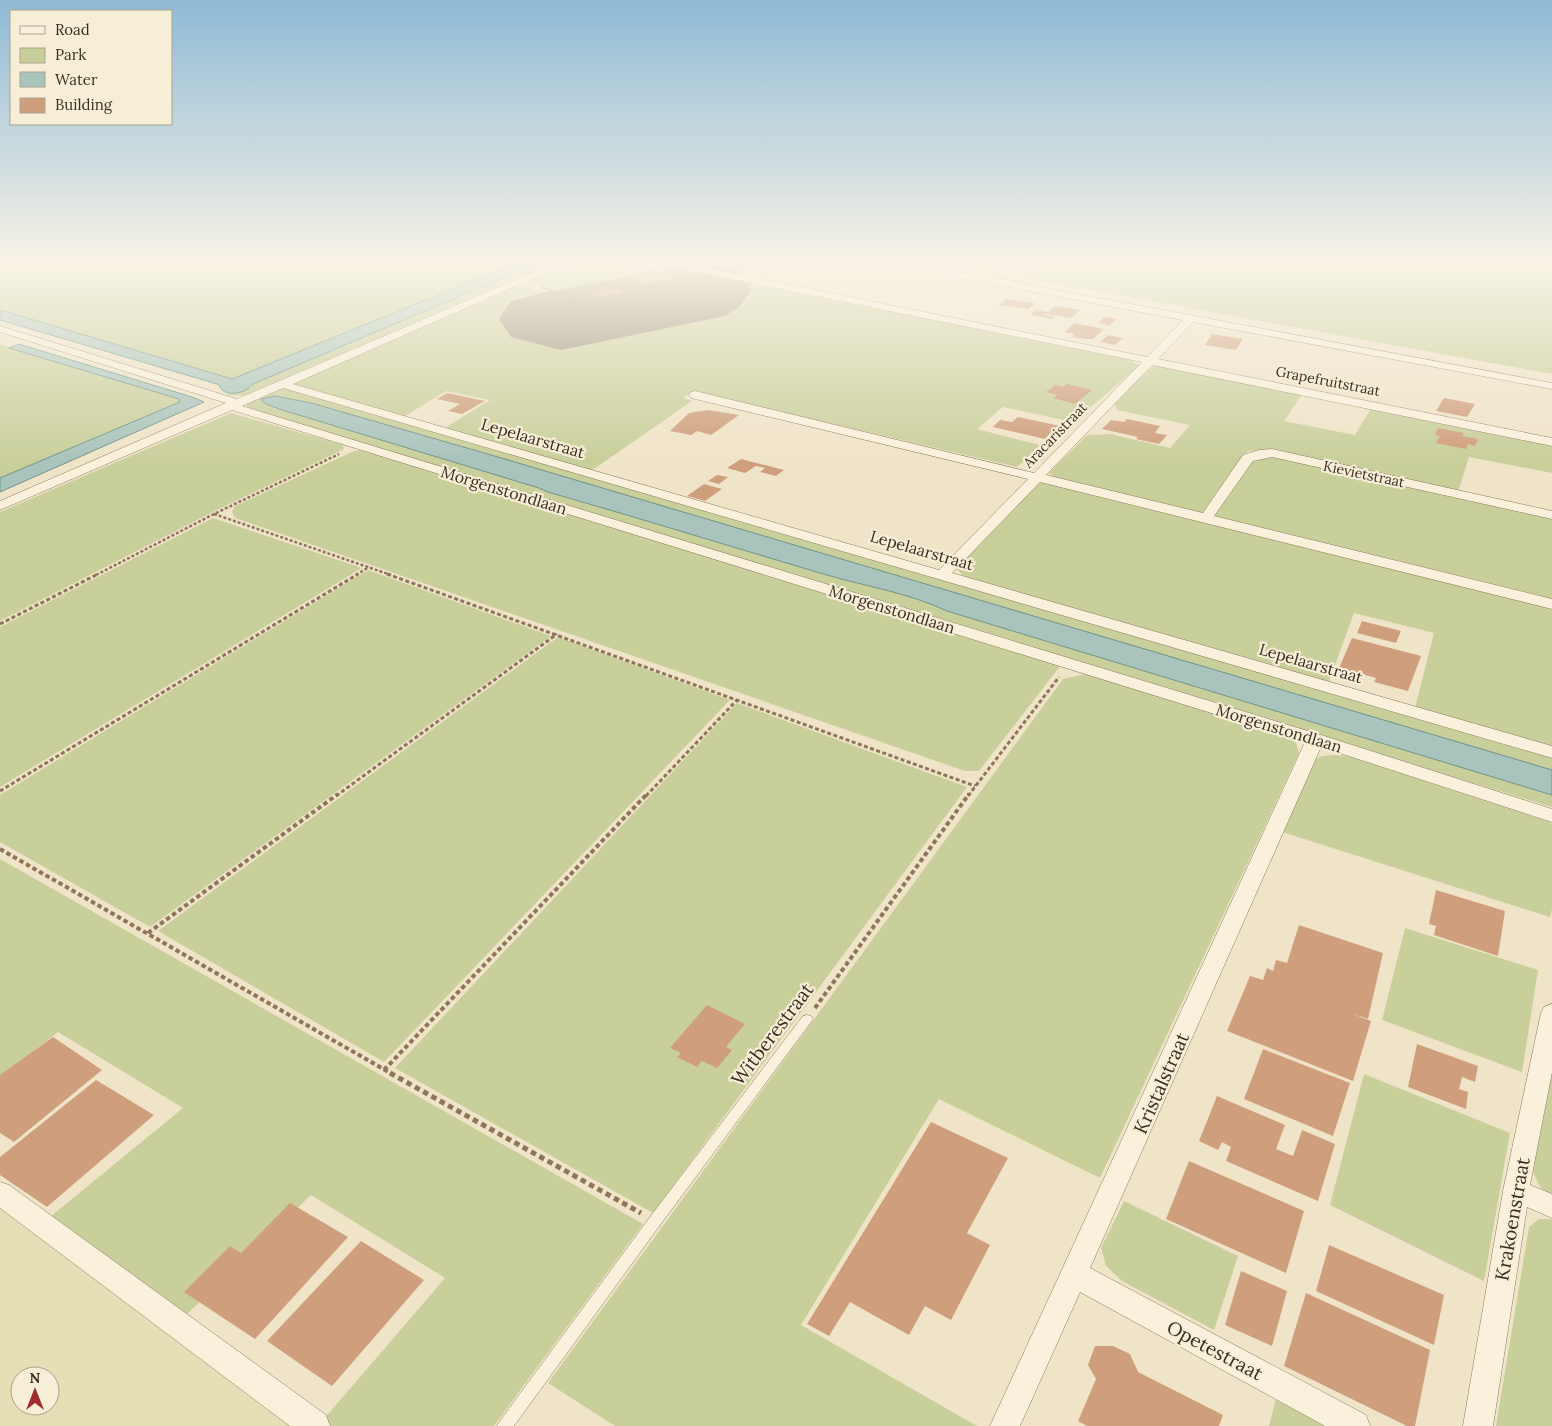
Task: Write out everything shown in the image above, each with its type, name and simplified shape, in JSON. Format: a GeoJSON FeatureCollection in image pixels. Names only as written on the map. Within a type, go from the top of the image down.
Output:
{"type":"FeatureCollection","features":[{"type":"Feature","properties":{"kind":"street"},"geometry":{"type":"LineString","coordinates":[[0,506],[412,328]]}},
{"type":"Feature","properties":{"kind":"street","name":"Grapefruitstraat"},"geometry":{"type":"LineString","coordinates":[[988,328],[1552,442]]}},
{"type":"Feature","properties":{"kind":"street","name":"Aracaristraat"},"geometry":{"type":"LineString","coordinates":[[943,574],[1182,328]]}},
{"type":"Feature","properties":{"kind":"street"},"geometry":{"type":"LineString","coordinates":[[1236,328],[1552,386]]}},
{"type":"Feature","properties":{"kind":"street","name":"Morgenstondlaan"},"geometry":{"type":"LineString","coordinates":[[0,329],[357,445],[1315,739],[1552,816]]}},
{"type":"Feature","properties":{"kind":"street","name":"Lepelaarstraat"},"geometry":{"type":"LineString","coordinates":[[282,384],[1552,752]]}},
{"type":"Feature","properties":{"kind":"street"},"geometry":{"type":"LineString","coordinates":[[695,395],[1206,518],[1552,604]]}},
{"type":"Feature","properties":{"kind":"street","name":"Kievietstraat"},"geometry":{"type":"LineString","coordinates":[[1206,518],[1248,458],[1259,454],[1272,453],[1552,515]]}},
{"type":"Feature","properties":{"kind":"street","name":"Kristalstraat"},"geometry":{"type":"LineString","coordinates":[[1005,1426],[1315,739]]}},
{"type":"Feature","properties":{"kind":"street","name":"Krakoenstraat"},"geometry":{"type":"LineString","coordinates":[[1478,1426],[1516,1191],[1552,1013]]}},
{"type":"Feature","properties":{"kind":"street"},"geometry":{"type":"LineString","coordinates":[[1516,1191],[1552,1206]]}},
{"type":"Feature","properties":{"kind":"street"},"geometry":{"type":"LineString","coordinates":[[0,1193],[314,1426]]}},
{"type":"Feature","properties":{"kind":"street","name":"Opetestraat"},"geometry":{"type":"LineString","coordinates":[[1074,1274],[1355,1426]]}},
{"type":"Feature","properties":{"kind":"lane","name":"Witberestraat"},"geometry":{"type":"LineString","coordinates":[[505,1426],[655,1221],[808,1019]]}},
{"type":"Feature","properties":{"kind":"path"},"geometry":{"type":"LineString","coordinates":[[0,624],[214,514],[357,445]]}},
{"type":"Feature","properties":{"kind":"path"},"geometry":{"type":"LineString","coordinates":[[214,514],[557,634],[975,786]]}},
{"type":"Feature","properties":{"kind":"path"},"geometry":{"type":"LineString","coordinates":[[0,790],[369,567]]}},
{"type":"Feature","properties":{"kind":"path"},"geometry":{"type":"LineString","coordinates":[[148,933],[557,634]]}},
{"type":"Feature","properties":{"kind":"path","name":"Witberestraat"},"geometry":{"type":"LineString","coordinates":[[808,1019],[975,786],[1069,663]]}},
{"type":"Feature","properties":{"kind":"path"},"geometry":{"type":"LineString","coordinates":[[384,1070],[737,700]]}},
{"type":"Feature","properties":{"kind":"path"},"geometry":{"type":"LineString","coordinates":[[0,849],[384,1070],[655,1221]]}},
{"type":"Feature","properties":{"kind":"shaded area"},"geometry":{"type":"Polygon","coordinates":[[[0,1206],[294,1426],[0,1426],[0,1206]]]}},
{"type":"Feature","properties":{"kind":"green space"},"geometry":{"type":"Polygon","coordinates":[[[59,328],[358,328],[232,379],[59,328]]]}},
{"type":"Feature","properties":{"kind":"green space"},"geometry":{"type":"Polygon","coordinates":[[[386,328],[407,328],[263,389],[244,396],[226,395],[251,388],[253,384],[386,328]]]}},
{"type":"Feature","properties":{"kind":"green space"},"geometry":{"type":"Polygon","coordinates":[[[417,328],[968,328],[1132,361],[1139,366],[1073,422],[1003,407],[977,429],[1040,445],[1017,467],[693,391],[683,398],[692,401],[591,471],[443,429],[490,400],[446,391],[405,416],[293,384],[295,381],[417,328]]]}},
{"type":"Feature","properties":{"kind":"green space"},"geometry":{"type":"Polygon","coordinates":[[[1297,328],[1552,328],[1552,374],[1297,328]]]}},
{"type":"Feature","properties":{"kind":"green space"},"geometry":{"type":"Polygon","coordinates":[[[0,344],[179,399],[180,402],[0,478],[0,344]]]}},
{"type":"Feature","properties":{"kind":"green space"},"geometry":{"type":"Polygon","coordinates":[[[1166,365],[1303,393],[1284,421],[1355,435],[1372,407],[1552,443],[1552,473],[1469,457],[1458,492],[1270,450],[1249,451],[1244,454],[1201,515],[1058,480],[1049,473],[1087,435],[1110,434],[1170,448],[1190,425],[1117,410],[1114,403],[1149,369],[1155,366],[1166,365]]]}},
{"type":"Feature","properties":{"kind":"green space"},"geometry":{"type":"Polygon","coordinates":[[[281,389],[288,389],[1552,756],[1552,770],[311,403],[275,396],[264,403],[548,492],[820,573],[901,594],[947,611],[1552,795],[1552,807],[247,407],[247,404],[281,389]]]}},
{"type":"Feature","properties":{"kind":"green space"},"geometry":{"type":"Polygon","coordinates":[[[231,413],[343,445],[344,449],[211,513],[0,621],[0,512],[231,413]]]}},
{"type":"Feature","properties":{"kind":"green space"},"geometry":{"type":"Polygon","coordinates":[[[363,450],[1061,665],[979,771],[965,771],[235,518],[232,511],[235,506],[354,451],[363,450]]]}},
{"type":"Feature","properties":{"kind":"green space"},"geometry":{"type":"Polygon","coordinates":[[[1272,456],[1552,518],[1552,601],[1211,516],[1252,459],[1272,456]]]}},
{"type":"Feature","properties":{"kind":"green space"},"geometry":{"type":"Polygon","coordinates":[[[1041,483],[1053,484],[1552,607],[1552,748],[1415,708],[1434,633],[1354,613],[1328,684],[972,580],[962,575],[956,568],[1034,486],[1041,483]]]}},
{"type":"Feature","properties":{"kind":"green space"},"geometry":{"type":"Polygon","coordinates":[[[213,518],[362,568],[0,787],[0,627],[213,518]]]}},
{"type":"Feature","properties":{"kind":"green space"},"geometry":{"type":"Polygon","coordinates":[[[368,570],[551,636],[150,927],[0,842],[0,795],[368,570]]]}},
{"type":"Feature","properties":{"kind":"green space"},"geometry":{"type":"Polygon","coordinates":[[[558,637],[730,700],[384,1062],[158,931],[558,637]]]}},
{"type":"Feature","properties":{"kind":"green space"},"geometry":{"type":"Polygon","coordinates":[[[1090,673],[1288,736],[1296,743],[1299,753],[1100,1178],[939,1099],[801,1325],[977,1426],[615,1426],[548,1383],[1063,679],[1090,673]]]}},
{"type":"Feature","properties":{"kind":"green space"},"geometry":{"type":"Polygon","coordinates":[[[737,703],[967,787],[653,1213],[395,1068],[737,703]]]}},
{"type":"Feature","properties":{"kind":"green space"},"geometry":{"type":"Polygon","coordinates":[[[1321,756],[1347,756],[1550,822],[1552,825],[1552,909],[1550,917],[1279,831],[1310,763],[1321,756]]]}},
{"type":"Feature","properties":{"kind":"green space"},"geometry":{"type":"Polygon","coordinates":[[[0,859],[643,1224],[494,1426],[330,1426],[323,1420],[445,1278],[311,1195],[183,1318],[50,1217],[183,1108],[58,1032],[0,1077],[0,859]]]}},
{"type":"Feature","properties":{"kind":"green space"},"geometry":{"type":"Polygon","coordinates":[[[1405,928],[1538,970],[1522,1072],[1382,1020],[1405,928]]]}},
{"type":"Feature","properties":{"kind":"green space"},"geometry":{"type":"Polygon","coordinates":[[[1364,1074],[1510,1133],[1484,1281],[1330,1205],[1364,1074]]]}},
{"type":"Feature","properties":{"kind":"green space"},"geometry":{"type":"Polygon","coordinates":[[[1552,1074],[1552,1196],[1542,1189],[1533,1171],[1552,1074]]]}},
{"type":"Feature","properties":{"kind":"green space"},"geometry":{"type":"Polygon","coordinates":[[[1124,1201],[1238,1256],[1214,1330],[1122,1281],[1106,1266],[1101,1248],[1124,1201]]]}},
{"type":"Feature","properties":{"kind":"green space"},"geometry":{"type":"Polygon","coordinates":[[[1539,1219],[1552,1219],[1552,1426],[1496,1426],[1529,1227],[1539,1219]]]}},
{"type":"Feature","properties":{"kind":"green space"},"geometry":{"type":"Polygon","coordinates":[[[1278,1391],[1349,1426],[1269,1426],[1278,1391]]]}},
{"type":"Feature","properties":{"kind":"water"},"geometry":{"type":"Polygon","coordinates":[[[26,328],[59,328],[232,379],[358,328],[386,328],[253,384],[243,391],[230,393],[222,390],[217,384],[26,328]]]}},
{"type":"Feature","properties":{"kind":"water"},"geometry":{"type":"Polygon","coordinates":[[[19,344],[204,402],[0,492],[0,478],[180,402],[179,399],[9,348],[19,344]]]}},
{"type":"Feature","properties":{"kind":"water"},"geometry":{"type":"Polygon","coordinates":[[[275,396],[311,403],[498,457],[1552,770],[1552,795],[947,611],[901,594],[820,573],[548,492],[279,409],[266,404],[261,399],[275,396]]]}},
{"type":"Feature","properties":{"kind":"building"},"geometry":{"type":"Polygon","coordinates":[[[1069,328],[1104,329],[1093,339],[1072,337],[1075,334],[1065,332],[1069,328]]]}},
{"type":"Feature","properties":{"kind":"building"},"geometry":{"type":"Polygon","coordinates":[[[1212,334],[1243,339],[1236,350],[1205,345],[1212,334]]]}},
{"type":"Feature","properties":{"kind":"building"},"geometry":{"type":"Polygon","coordinates":[[[1108,335],[1123,338],[1115,345],[1100,342],[1108,335]]]}},
{"type":"Feature","properties":{"kind":"building"},"geometry":{"type":"Polygon","coordinates":[[[1067,384],[1092,390],[1075,404],[1053,398],[1057,395],[1046,392],[1055,385],[1063,387],[1067,384]]]}},
{"type":"Feature","properties":{"kind":"building"},"geometry":{"type":"Polygon","coordinates":[[[447,393],[485,401],[462,414],[448,411],[460,404],[437,399],[447,393]]]}},
{"type":"Feature","properties":{"kind":"building"},"geometry":{"type":"Polygon","coordinates":[[[1444,398],[1475,404],[1467,417],[1436,411],[1444,398]]]}},
{"type":"Feature","properties":{"kind":"building"},"geometry":{"type":"Polygon","coordinates":[[[708,410],[739,415],[711,435],[697,431],[691,435],[670,431],[689,413],[708,410]]]}},
{"type":"Feature","properties":{"kind":"building"},"geometry":{"type":"Polygon","coordinates":[[[1018,417],[1065,427],[1058,434],[1051,432],[1045,439],[993,427],[1000,420],[1012,422],[1018,417]]]}},
{"type":"Feature","properties":{"kind":"building"},"geometry":{"type":"Polygon","coordinates":[[[1127,419],[1160,426],[1155,433],[1167,435],[1159,444],[1102,429],[1111,420],[1124,422],[1127,419]]]}},
{"type":"Feature","properties":{"kind":"building"},"geometry":{"type":"Polygon","coordinates":[[[1438,428],[1464,433],[1462,436],[1478,439],[1475,446],[1468,444],[1466,449],[1436,443],[1440,436],[1435,435],[1438,428]]]}},
{"type":"Feature","properties":{"kind":"building"},"geometry":{"type":"Polygon","coordinates":[[[741,459],[784,470],[776,476],[760,472],[765,468],[756,466],[745,473],[727,468],[741,459]]]}},
{"type":"Feature","properties":{"kind":"building"},"geometry":{"type":"Polygon","coordinates":[[[717,475],[728,477],[719,484],[708,481],[717,475]]]}},
{"type":"Feature","properties":{"kind":"building"},"geometry":{"type":"Polygon","coordinates":[[[704,484],[722,489],[705,501],[687,496],[704,484]]]}},
{"type":"Feature","properties":{"kind":"building"},"geometry":{"type":"Polygon","coordinates":[[[1362,621],[1401,631],[1396,643],[1357,633],[1362,621]]]}},
{"type":"Feature","properties":{"kind":"building"},"geometry":{"type":"Polygon","coordinates":[[[1352,638],[1421,656],[1408,691],[1374,682],[1376,678],[1339,668],[1352,638]]]}},
{"type":"Feature","properties":{"kind":"building"},"geometry":{"type":"Polygon","coordinates":[[[1436,890],[1505,911],[1498,956],[1434,935],[1436,926],[1429,924],[1436,890]]]}},
{"type":"Feature","properties":{"kind":"building"},"geometry":{"type":"Polygon","coordinates":[[[1299,925],[1383,953],[1368,1019],[1350,1013],[1371,1021],[1353,1081],[1227,1031],[1250,976],[1263,980],[1267,968],[1273,971],[1276,960],[1287,963],[1299,925]]]}},
{"type":"Feature","properties":{"kind":"building"},"geometry":{"type":"Polygon","coordinates":[[[707,1005],[745,1024],[726,1047],[732,1050],[717,1068],[702,1061],[697,1067],[677,1057],[681,1053],[670,1048],[707,1005]]]}},
{"type":"Feature","properties":{"kind":"building"},"geometry":{"type":"Polygon","coordinates":[[[53,1037],[102,1070],[14,1142],[0,1133],[0,1075],[53,1037]]]}},
{"type":"Feature","properties":{"kind":"building"},"geometry":{"type":"Polygon","coordinates":[[[1417,1044],[1478,1066],[1475,1082],[1462,1077],[1459,1089],[1468,1092],[1466,1109],[1408,1087],[1417,1044]]]}},
{"type":"Feature","properties":{"kind":"building"},"geometry":{"type":"Polygon","coordinates":[[[1263,1049],[1350,1083],[1333,1136],[1244,1099],[1263,1049]]]}},
{"type":"Feature","properties":{"kind":"building"},"geometry":{"type":"Polygon","coordinates":[[[96,1080],[154,1115],[47,1207],[0,1175],[0,1157],[96,1080]]]}},
{"type":"Feature","properties":{"kind":"building"},"geometry":{"type":"Polygon","coordinates":[[[1217,1096],[1285,1125],[1276,1149],[1293,1156],[1302,1130],[1335,1144],[1318,1201],[1226,1161],[1231,1147],[1222,1142],[1218,1150],[1199,1141],[1217,1096]]]}},
{"type":"Feature","properties":{"kind":"building"},"geometry":{"type":"Polygon","coordinates":[[[931,1122],[1008,1158],[967,1233],[990,1245],[951,1320],[925,1306],[909,1335],[850,1302],[829,1336],[807,1324],[931,1122]]]}},
{"type":"Feature","properties":{"kind":"building"},"geometry":{"type":"Polygon","coordinates":[[[1189,1161],[1304,1211],[1286,1273],[1166,1219],[1189,1161]]]}},
{"type":"Feature","properties":{"kind":"building"},"geometry":{"type":"Polygon","coordinates":[[[290,1203],[348,1237],[255,1339],[184,1292],[230,1246],[241,1253],[290,1203]]]}},
{"type":"Feature","properties":{"kind":"building"},"geometry":{"type":"Polygon","coordinates":[[[361,1241],[424,1280],[332,1386],[267,1341],[361,1241]]]}},
{"type":"Feature","properties":{"kind":"building"},"geometry":{"type":"Polygon","coordinates":[[[1329,1245],[1444,1295],[1434,1345],[1316,1291],[1329,1245]]]}},
{"type":"Feature","properties":{"kind":"building"},"geometry":{"type":"Polygon","coordinates":[[[1241,1271],[1287,1291],[1272,1346],[1225,1325],[1241,1271]]]}},
{"type":"Feature","properties":{"kind":"building"},"geometry":{"type":"Polygon","coordinates":[[[1306,1293],[1430,1350],[1415,1426],[1407,1426],[1284,1366],[1306,1293]]]}},
{"type":"Feature","properties":{"kind":"building"},"geometry":{"type":"Polygon","coordinates":[[[1095,1346],[1113,1346],[1130,1354],[1138,1372],[1223,1415],[1219,1426],[1087,1426],[1078,1421],[1096,1379],[1088,1365],[1095,1346]]]}}]}
